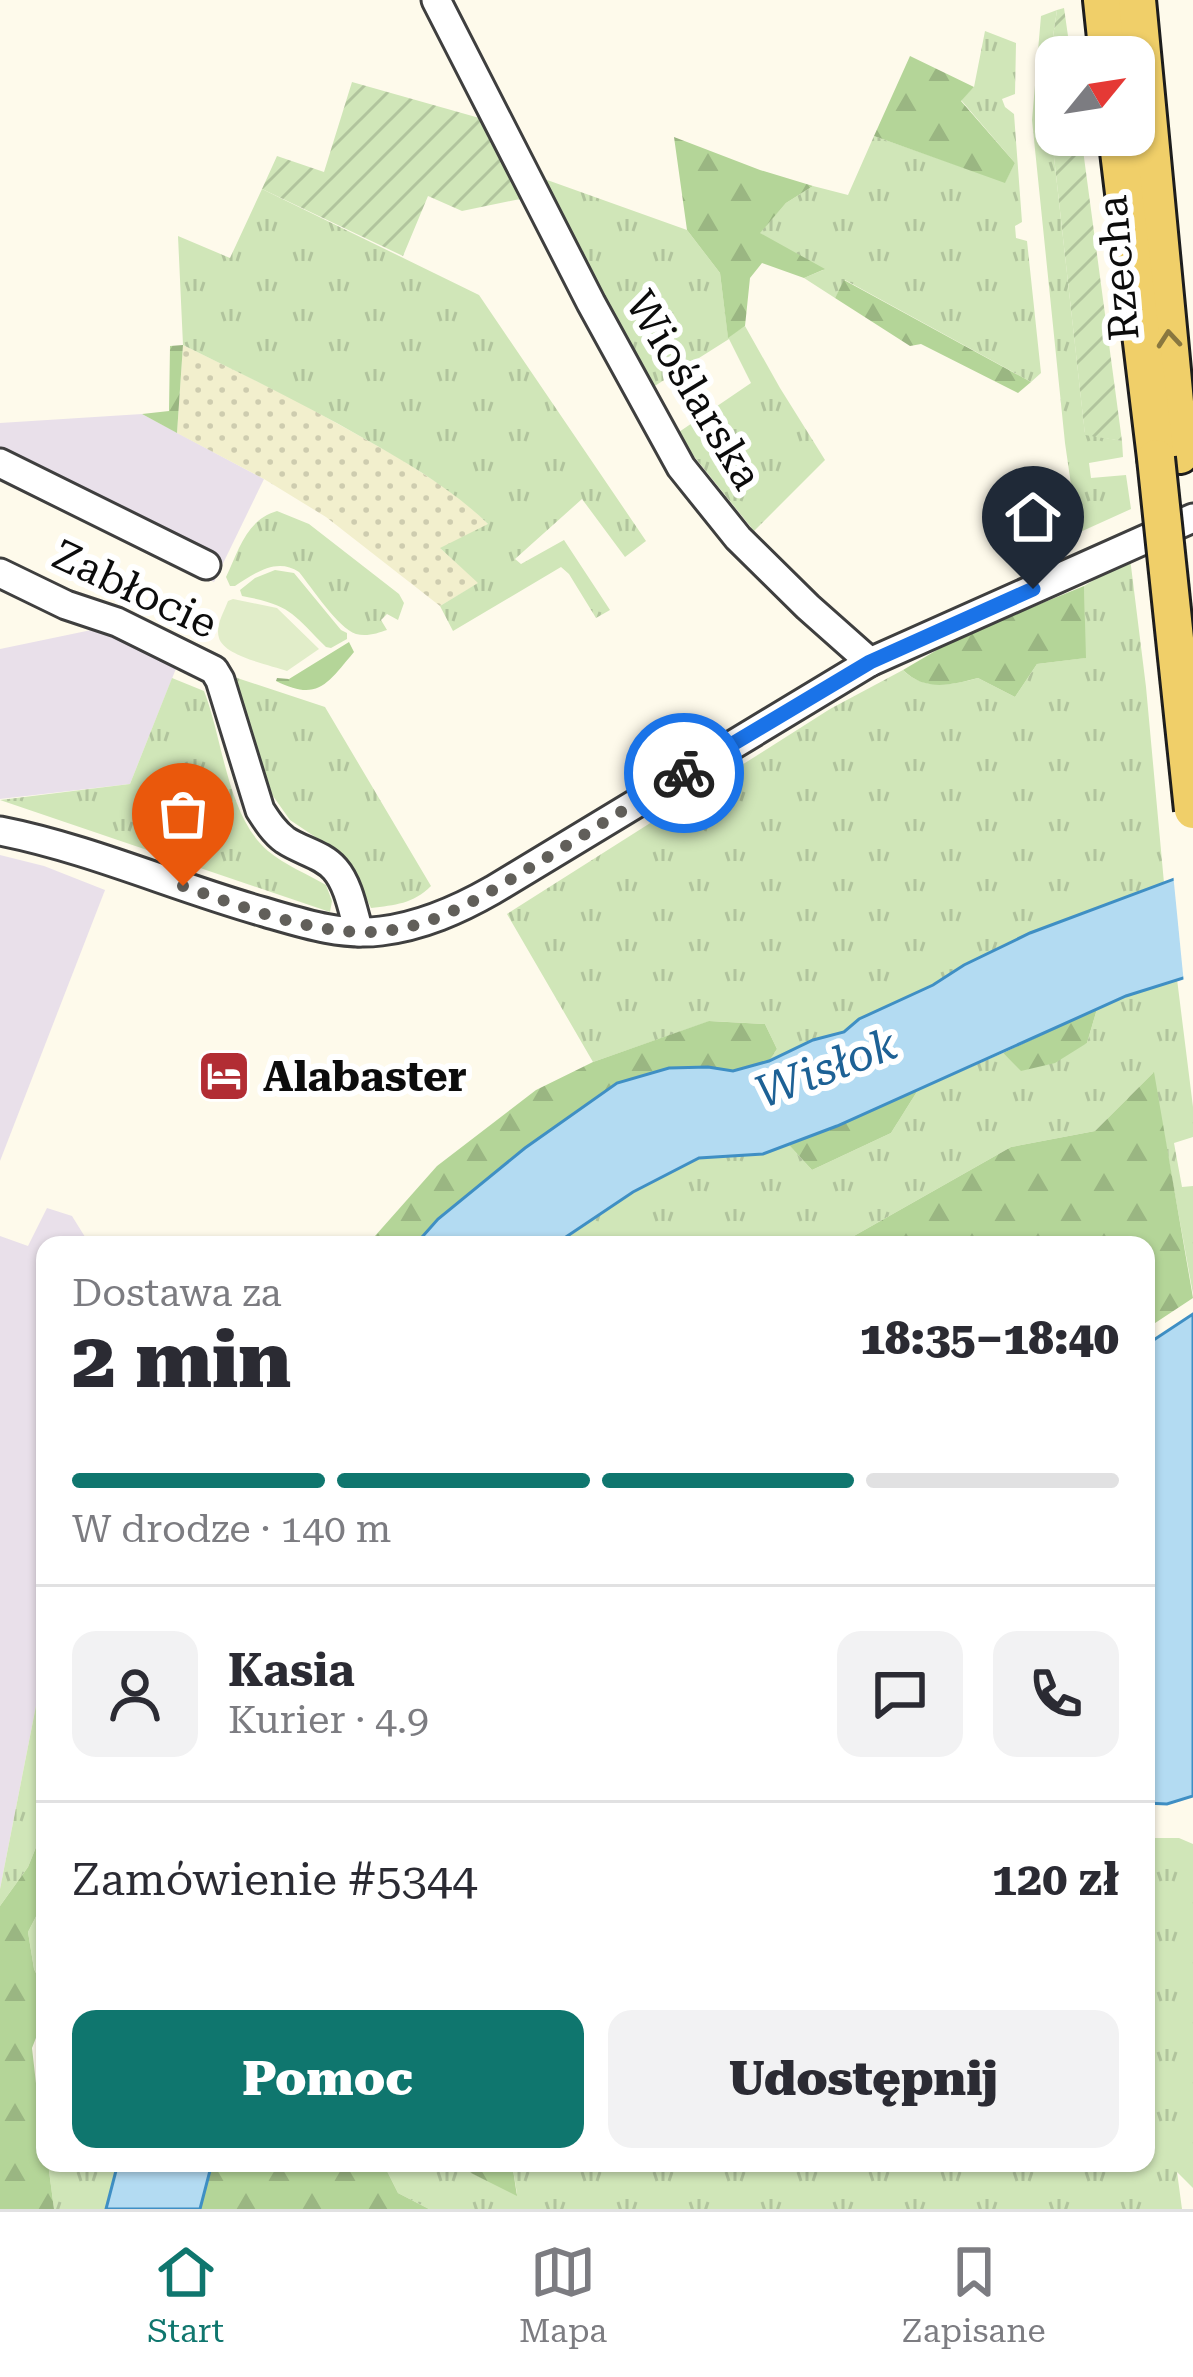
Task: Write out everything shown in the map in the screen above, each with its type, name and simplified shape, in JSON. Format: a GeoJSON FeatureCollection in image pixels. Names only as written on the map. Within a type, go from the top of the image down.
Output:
{"type":"FeatureCollection","features":[{"type":"Feature","properties":{"kind":"main road"},"geometry":{"type":"LineString","coordinates":[[1102,0],[1106,36]]}},
{"type":"Feature","properties":{"kind":"main road","name":"Rzecha"},"geometry":{"type":"LineString","coordinates":[[1137,0],[1168,457]]}},
{"type":"Feature","properties":{"kind":"main road","name":"Rzecha"},"geometry":{"type":"LineString","coordinates":[[1120,156],[1168,457]]}},
{"type":"Feature","properties":{"kind":"main road"},"geometry":{"type":"LineString","coordinates":[[1168,457],[1193,574]]}},
{"type":"Feature","properties":{"kind":"main road"},"geometry":{"type":"LineString","coordinates":[[1168,457],[1193,810]]}},
{"type":"Feature","properties":{"kind":"street","name":"Wioślarska"},"geometry":{"type":"LineString","coordinates":[[436,0],[591,303],[682,466],[750,550],[870,662]]}},
{"type":"Feature","properties":{"kind":"street"},"geometry":{"type":"LineString","coordinates":[[0,463],[206,565]]}},
{"type":"Feature","properties":{"kind":"street"},"geometry":{"type":"LineString","coordinates":[[0,831],[71,848],[313,926],[359,932],[404,928],[463,907],[870,662],[1193,518]]}},
{"type":"Feature","properties":{"kind":"street","name":"Zabłocie"},"geometry":{"type":"LineString","coordinates":[[0,573],[80,611],[117,622],[214,670],[260,810],[285,840],[335,869],[359,932]]}},
{"type":"Feature","properties":{"kind":"shaded area"},"geometry":{"type":"Polygon","coordinates":[[[183,345],[297,401],[461,498],[489,525],[441,549],[479,583],[440,606],[326,517],[177,433],[183,345]]]}},
{"type":"Feature","properties":{"kind":"shaded area"},"geometry":{"type":"Polygon","coordinates":[[[142,414],[264,479],[214,582],[0,478],[0,423],[142,414]]]}},
{"type":"Feature","properties":{"kind":"shaded area"},"geometry":{"type":"Polygon","coordinates":[[[101,628],[179,661],[130,784],[0,799],[0,649],[101,628]]]}},
{"type":"Feature","properties":{"kind":"shaded area"},"geometry":{"type":"Polygon","coordinates":[[[0,855],[105,890],[0,1161],[0,855]]]}},
{"type":"Feature","properties":{"kind":"shaded area"},"geometry":{"type":"Polygon","coordinates":[[[47,1208],[72,1216],[84,1236],[36,1236],[36,1706],[0,1889],[0,1236],[28,1246],[47,1208]]]}},
{"type":"Feature","properties":{"kind":"green space"},"geometry":{"type":"Polygon","coordinates":[[[1064,8],[1068,36],[1053,36],[1057,10],[1064,8]]]}},
{"type":"Feature","properties":{"kind":"green space"},"geometry":{"type":"Polygon","coordinates":[[[1057,10],[1053,36],[1039,36],[1041,16],[1057,10]]]}},
{"type":"Feature","properties":{"kind":"green space"},"geometry":{"type":"Polygon","coordinates":[[[985,31],[1016,43],[1015,94],[1002,99],[1014,114],[1022,222],[1015,226],[1016,238],[1027,241],[1041,373],[1031,382],[845,280],[835,298],[804,278],[823,270],[759,233],[786,203],[813,186],[848,195],[874,136],[1005,182],[1015,163],[961,100],[974,87],[985,31]]]}},
{"type":"Feature","properties":{"kind":"green space"},"geometry":{"type":"Polygon","coordinates":[[[910,56],[974,87],[961,101],[1015,163],[1005,183],[874,136],[910,56]]]}},
{"type":"Feature","properties":{"kind":"green space"},"geometry":{"type":"Polygon","coordinates":[[[352,82],[490,121],[525,198],[462,211],[428,196],[403,256],[262,189],[277,156],[324,172],[352,82]]]}},
{"type":"Feature","properties":{"kind":"green space"},"geometry":{"type":"Polygon","coordinates":[[[1035,85],[1035,149],[1032,120],[1035,85]]]}},
{"type":"Feature","properties":{"kind":"green space"},"geometry":{"type":"Polygon","coordinates":[[[674,137],[813,186],[786,203],[760,233],[825,269],[804,278],[762,263],[750,278],[745,326],[728,338],[720,273],[687,230],[674,137]]]}},
{"type":"Feature","properties":{"kind":"green space"},"geometry":{"type":"Polygon","coordinates":[[[1036,156],[1054,156],[1085,434],[1122,441],[1123,457],[1089,463],[1091,478],[1126,475],[1131,509],[1078,533],[1036,156]]]}},
{"type":"Feature","properties":{"kind":"green space"},"geometry":{"type":"Polygon","coordinates":[[[1084,156],[1122,441],[1085,435],[1054,157],[1084,156]]]}},
{"type":"Feature","properties":{"kind":"green space"},"geometry":{"type":"Polygon","coordinates":[[[536,176],[687,230],[720,273],[728,337],[745,326],[825,460],[754,531],[676,434],[751,383],[729,339],[650,389],[536,176]]]}},
{"type":"Feature","properties":{"kind":"green space"},"geometry":{"type":"Polygon","coordinates":[[[262,189],[479,295],[646,541],[625,557],[582,499],[515,559],[521,564],[564,540],[610,610],[596,618],[561,567],[453,631],[440,606],[478,583],[440,548],[488,524],[445,488],[398,458],[183,345],[178,236],[230,258],[262,189]]]}},
{"type":"Feature","properties":{"kind":"green space"},"geometry":{"type":"Polygon","coordinates":[[[844,280],[1031,382],[1018,393],[921,344],[910,346],[835,298],[844,280]]]}},
{"type":"Feature","properties":{"kind":"green space"},"geometry":{"type":"Polygon","coordinates":[[[183,345],[177,433],[142,414],[169,411],[170,346],[183,345]]]}},
{"type":"Feature","properties":{"kind":"green space"},"geometry":{"type":"Polygon","coordinates":[[[277,511],[309,524],[399,594],[404,603],[398,620],[387,614],[381,620],[387,630],[356,634],[333,616],[299,572],[283,566],[266,568],[230,586],[226,577],[245,537],[258,521],[277,511]]]}},
{"type":"Feature","properties":{"kind":"green space"},"geometry":{"type":"Polygon","coordinates":[[[1130,558],[1164,883],[1030,933],[859,1019],[844,1032],[813,1040],[769,1061],[777,1049],[765,1024],[710,1021],[593,1062],[507,914],[830,709],[903,670],[929,684],[978,678],[1015,697],[1037,664],[1085,658],[1084,586],[1130,558]]]}},
{"type":"Feature","properties":{"kind":"green space"},"geometry":{"type":"Polygon","coordinates":[[[275,570],[294,573],[347,633],[347,639],[326,647],[290,612],[242,596],[240,590],[255,578],[275,570]]]}},
{"type":"Feature","properties":{"kind":"green space"},"geometry":{"type":"Polygon","coordinates":[[[1084,586],[1086,658],[1037,664],[1015,697],[978,678],[929,684],[903,670],[959,637],[1084,586]]]}},
{"type":"Feature","properties":{"kind":"green space"},"geometry":{"type":"Polygon","coordinates":[[[233,599],[277,608],[319,649],[287,671],[229,650],[218,629],[233,599]]]}},
{"type":"Feature","properties":{"kind":"green space"},"geometry":{"type":"Polygon","coordinates":[[[349,642],[354,652],[321,686],[302,690],[276,681],[289,679],[349,642]]]}},
{"type":"Feature","properties":{"kind":"green space"},"geometry":{"type":"Polygon","coordinates":[[[228,675],[325,707],[431,886],[410,900],[371,908],[350,863],[290,820],[268,789],[228,675]]]}},
{"type":"Feature","properties":{"kind":"green space"},"geometry":{"type":"Polygon","coordinates":[[[172,678],[204,691],[235,798],[254,836],[275,856],[326,885],[330,912],[0,800],[130,784],[172,678]]]}},
{"type":"Feature","properties":{"kind":"green space"},"geometry":{"type":"Polygon","coordinates":[[[1177,979],[1193,1137],[1174,1143],[1182,1187],[1193,1186],[1193,1294],[1153,1073],[1095,1131],[1011,1147],[854,1236],[567,1236],[633,1192],[699,1158],[763,1154],[789,1145],[812,1170],[891,1133],[918,1090],[1003,1053],[1021,1070],[1087,1043],[1097,1009],[1177,979]]]}},
{"type":"Feature","properties":{"kind":"green space"},"geometry":{"type":"Polygon","coordinates":[[[1097,1009],[1087,1043],[1055,1063],[1021,1071],[1003,1053],[1097,1009]]]}},
{"type":"Feature","properties":{"kind":"green space"},"geometry":{"type":"Polygon","coordinates":[[[709,1021],[765,1024],[777,1049],[769,1061],[733,1071],[708,1067],[617,1083],[525,1148],[423,1236],[375,1236],[437,1166],[536,1090],[593,1062],[709,1021]]]}},
{"type":"Feature","properties":{"kind":"green space"},"geometry":{"type":"Polygon","coordinates":[[[1154,1072],[1193,1298],[1155,1323],[1155,1236],[854,1236],[1011,1147],[1095,1131],[1154,1072]]]}},
{"type":"Feature","properties":{"kind":"green space"},"geometry":{"type":"Polygon","coordinates":[[[918,1090],[891,1133],[812,1170],[789,1145],[918,1090]]]}},
{"type":"Feature","properties":{"kind":"green space"},"geometry":{"type":"Polygon","coordinates":[[[36,1706],[36,1847],[0,1906],[36,1706]]]}},
{"type":"Feature","properties":{"kind":"green space"},"geometry":{"type":"Polygon","coordinates":[[[1155,1838],[1179,1838],[1193,1844],[1193,2188],[1177,2172],[1182,2209],[429,2209],[398,2193],[388,2172],[469,2172],[517,2194],[513,2172],[1155,2172],[1155,1838]]]}},
{"type":"Feature","properties":{"kind":"green space"},"geometry":{"type":"Polygon","coordinates":[[[36,1847],[36,1916],[28,1932],[36,1973],[32,2048],[36,2172],[49,2172],[54,2209],[0,2209],[0,1906],[36,1847]]]}},
{"type":"Feature","properties":{"kind":"green space"},"geometry":{"type":"Polygon","coordinates":[[[36,1916],[36,1973],[34,1969],[28,1932],[36,1916]]]}},
{"type":"Feature","properties":{"kind":"green space"},"geometry":{"type":"Polygon","coordinates":[[[49,2172],[116,2172],[106,2209],[54,2209],[49,2172]]]}},
{"type":"Feature","properties":{"kind":"green space"},"geometry":{"type":"Polygon","coordinates":[[[210,2172],[388,2172],[398,2193],[429,2209],[200,2209],[210,2172]]]}},
{"type":"Feature","properties":{"kind":"green space"},"geometry":{"type":"Polygon","coordinates":[[[469,2172],[513,2172],[517,2196],[469,2172]]]}},
{"type":"Feature","properties":{"kind":"water","name":"Wisłok"},"geometry":{"type":"Polygon","coordinates":[[[1193,872],[1193,975],[1126,996],[837,1126],[763,1154],[699,1158],[633,1192],[567,1236],[423,1236],[525,1148],[617,1083],[669,1068],[733,1071],[769,1061],[813,1040],[844,1032],[859,1019],[1030,933],[1193,872]]]}},
{"type":"Feature","properties":{"kind":"water"},"geometry":{"type":"Polygon","coordinates":[[[1193,1314],[1193,1796],[1167,1804],[1155,1803],[1155,1339],[1193,1314]]]}},
{"type":"Feature","properties":{"kind":"water"},"geometry":{"type":"Polygon","coordinates":[[[116,2172],[210,2172],[200,2209],[106,2209],[116,2172]]]}},
{"type":"Feature","properties":{"kind":"pier"},"geometry":{"type":"Polygon","coordinates":[[[1193,866],[1193,981],[1184,984],[1173,873],[1193,866]]]}},
{"type":"Feature","properties":{"kind":"way so far"},"geometry":{"type":"LineString","coordinates":[[183,886],[313,926],[345,932],[404,928],[463,907],[684,773]]}},
{"type":"Feature","properties":{"kind":"place","name":"Alabaster"},"geometry":{"type":"Point","coordinates":[224,1076]}},
{"type":"Feature","properties":{"kind":"route"},"geometry":{"type":"LineString","coordinates":[[684,773],[870,662],[1033,589]]}}]}
